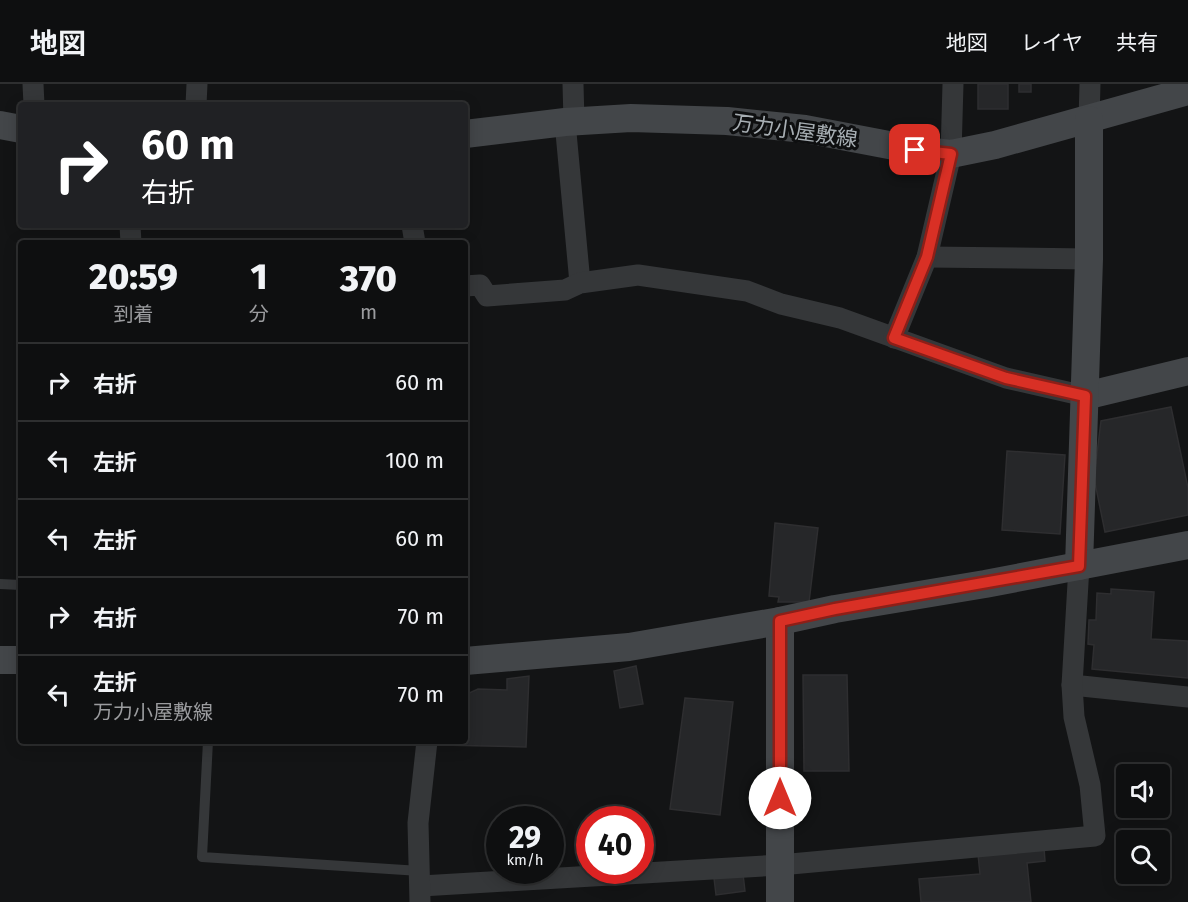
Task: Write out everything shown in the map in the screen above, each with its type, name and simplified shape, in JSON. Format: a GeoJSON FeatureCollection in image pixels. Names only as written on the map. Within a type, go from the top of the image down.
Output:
{"type":"FeatureCollection","features":[{"type":"Feature","properties":{"kind":"street"},"geometry":{"type":"LineString","coordinates":[[33,84],[34,102]]}},
{"type":"Feature","properties":{"kind":"street"},"geometry":{"type":"LineString","coordinates":[[196,102],[197,84]]}},
{"type":"Feature","properties":{"kind":"street"},"geometry":{"type":"LineString","coordinates":[[573,84],[570,122],[580,283]]}},
{"type":"Feature","properties":{"kind":"street"},"geometry":{"type":"LineString","coordinates":[[894,338],[927,257],[951,154],[952,84]]}},
{"type":"Feature","properties":{"kind":"street"},"geometry":{"type":"LineString","coordinates":[[427,744],[418,823],[420,887],[780,865],[1095,836],[1090,785],[1074,717],[1072,685],[1085,396],[1089,259],[1090,84]]}},
{"type":"Feature","properties":{"kind":"street","name":"万力小屋敷線"},"geometry":{"type":"LineString","coordinates":[[468,134],[570,122],[631,118],[727,121],[805,129],[915,150],[951,154],[995,145],[1188,91]]}},
{"type":"Feature","properties":{"kind":"street"},"geometry":{"type":"LineString","coordinates":[[0,125],[18,128]]}},
{"type":"Feature","properties":{"kind":"street"},"geometry":{"type":"LineString","coordinates":[[927,257],[1089,259]]}},
{"type":"Feature","properties":{"kind":"street"},"geometry":{"type":"LineString","coordinates":[[468,286],[480,285],[487,296],[565,290],[580,283],[638,275],[747,291],[781,304],[840,318],[1006,378],[1085,396],[1188,371]]}},
{"type":"Feature","properties":{"kind":"street"},"geometry":{"type":"LineString","coordinates":[[468,661],[629,647],[1188,545]]}},
{"type":"Feature","properties":{"kind":"street"},"geometry":{"type":"LineString","coordinates":[[780,621],[780,902]]}},
{"type":"Feature","properties":{"kind":"street"},"geometry":{"type":"LineString","coordinates":[[0,660],[18,660]]}},
{"type":"Feature","properties":{"kind":"street"},"geometry":{"type":"LineString","coordinates":[[1072,685],[1188,697]]}},
{"type":"Feature","properties":{"kind":"lane"},"geometry":{"type":"LineString","coordinates":[[0,584],[18,585]]}},
{"type":"Feature","properties":{"kind":"lane"},"geometry":{"type":"LineString","coordinates":[[208,744],[202,857],[420,887]]}},
{"type":"Feature","properties":{"kind":"building"},"geometry":{"type":"Polygon","coordinates":[[[978,84],[1008,84],[1008,109],[978,109],[978,84]]]}},
{"type":"Feature","properties":{"kind":"building"},"geometry":{"type":"Polygon","coordinates":[[[1019,84],[1031,84],[1031,92],[1019,92],[1019,84]]]}},
{"type":"Feature","properties":{"kind":"building"},"geometry":{"type":"Polygon","coordinates":[[[1171,407],[1188,488],[1188,515],[1105,532],[1094,478],[1101,421],[1171,407]]]}},
{"type":"Feature","properties":{"kind":"building"},"geometry":{"type":"Polygon","coordinates":[[[1007,451],[1065,455],[1060,534],[1002,530],[1007,451]]]}},
{"type":"Feature","properties":{"kind":"building"},"geometry":{"type":"Polygon","coordinates":[[[775,523],[818,528],[809,602],[778,602],[779,597],[769,596],[775,523]]]}},
{"type":"Feature","properties":{"kind":"building"},"geometry":{"type":"Polygon","coordinates":[[[1111,589],[1154,592],[1151,639],[1188,641],[1188,678],[1092,669],[1094,645],[1088,644],[1089,620],[1096,620],[1097,593],[1111,594],[1111,589]]]}},
{"type":"Feature","properties":{"kind":"building"},"geometry":{"type":"Polygon","coordinates":[[[636,666],[643,704],[620,708],[614,671],[636,666]]]}},
{"type":"Feature","properties":{"kind":"building"},"geometry":{"type":"Polygon","coordinates":[[[803,675],[847,675],[849,771],[804,771],[803,675]]]}},
{"type":"Feature","properties":{"kind":"building"},"geometry":{"type":"Polygon","coordinates":[[[529,676],[526,747],[442,745],[468,744],[468,694],[478,689],[507,690],[507,679],[529,676]]]}},
{"type":"Feature","properties":{"kind":"building"},"geometry":{"type":"Polygon","coordinates":[[[685,698],[733,702],[720,815],[670,809],[685,698]]]}},
{"type":"Feature","properties":{"kind":"building"},"geometry":{"type":"Polygon","coordinates":[[[1044,848],[1045,861],[1027,863],[1031,902],[921,902],[919,879],[980,874],[978,854],[1044,848]]]}},
{"type":"Feature","properties":{"kind":"building"},"geometry":{"type":"Polygon","coordinates":[[[743,874],[745,891],[716,895],[714,878],[743,874]]]}},
{"type":"Feature","properties":{"kind":"route"},"geometry":{"type":"LineString","coordinates":[[780,798],[780,621],[835,609],[1079,566],[1085,396],[1006,378],[894,338],[927,257],[951,154],[915,150]]}}]}
